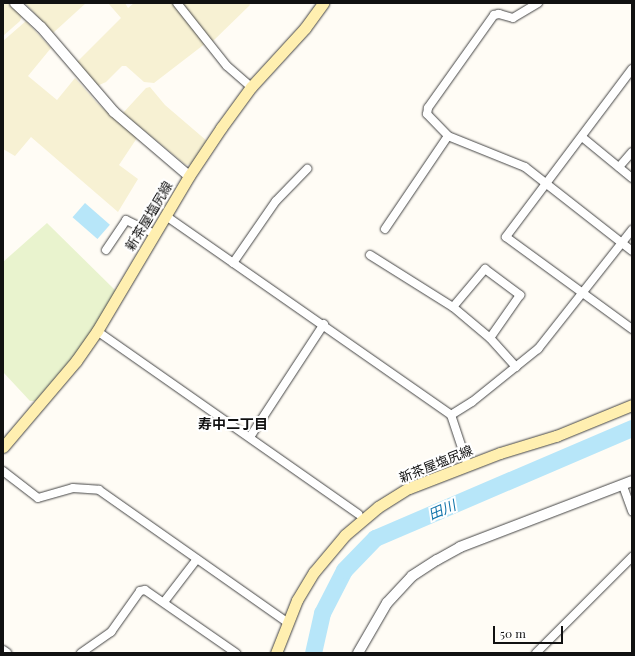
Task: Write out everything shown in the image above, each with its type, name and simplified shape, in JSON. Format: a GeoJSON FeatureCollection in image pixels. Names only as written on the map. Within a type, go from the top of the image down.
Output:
{"type":"FeatureCollection","features":[{"type":"Feature","properties":{"kind":"main road","name":"新茶屋塩尻線"},"geometry":{"type":"LineString","coordinates":[[3,447],[76,361],[97,331],[189,176],[251,87],[305,28],[323,3]]}},
{"type":"Feature","properties":{"kind":"main road","name":"新茶屋塩尻線"},"geometry":{"type":"LineString","coordinates":[[276,653],[297,600],[314,572],[362,518],[408,488],[556,436],[632,404]]}},
{"type":"Feature","properties":{"kind":"street"},"geometry":{"type":"LineString","coordinates":[[15,3],[41,27],[114,112],[189,176]]}},
{"type":"Feature","properties":{"kind":"street"},"geometry":{"type":"LineString","coordinates":[[177,3],[227,66],[251,87]]}},
{"type":"Feature","properties":{"kind":"street"},"geometry":{"type":"LineString","coordinates":[[538,3],[513,18],[499,14],[494,15],[428,108],[427,114],[448,136],[525,167],[632,251]]}},
{"type":"Feature","properties":{"kind":"street"},"geometry":{"type":"LineString","coordinates":[[632,69],[506,237],[632,330]]}},
{"type":"Feature","properties":{"kind":"street"},"geometry":{"type":"LineString","coordinates":[[385,229],[448,136]]}},
{"type":"Feature","properties":{"kind":"street"},"geometry":{"type":"LineString","coordinates":[[582,137],[632,178]]}},
{"type":"Feature","properties":{"kind":"street"},"geometry":{"type":"LineString","coordinates":[[619,167],[632,152]]}},
{"type":"Feature","properties":{"kind":"street"},"geometry":{"type":"LineString","coordinates":[[233,263],[276,201],[307,169]]}},
{"type":"Feature","properties":{"kind":"street"},"geometry":{"type":"LineString","coordinates":[[166,216],[324,324],[451,415],[468,466]]}},
{"type":"Feature","properties":{"kind":"street"},"geometry":{"type":"LineString","coordinates":[[106,250],[126,220],[155,234]]}},
{"type":"Feature","properties":{"kind":"street"},"geometry":{"type":"LineString","coordinates":[[451,415],[516,368],[538,349],[632,230]]}},
{"type":"Feature","properties":{"kind":"street"},"geometry":{"type":"LineString","coordinates":[[370,255],[453,307],[490,338],[516,368]]}},
{"type":"Feature","properties":{"kind":"street"},"geometry":{"type":"LineString","coordinates":[[453,307],[485,269],[520,295],[490,338]]}},
{"type":"Feature","properties":{"kind":"street"},"geometry":{"type":"LineString","coordinates":[[250,437],[324,324]]}},
{"type":"Feature","properties":{"kind":"street"},"geometry":{"type":"LineString","coordinates":[[97,331],[358,514]]}},
{"type":"Feature","properties":{"kind":"street"},"geometry":{"type":"LineString","coordinates":[[3,471],[38,498],[73,488],[99,490],[287,622]]}},
{"type":"Feature","properties":{"kind":"street"},"geometry":{"type":"LineString","coordinates":[[358,653],[387,603],[412,576],[460,547],[627,484],[632,511]]}},
{"type":"Feature","properties":{"kind":"street"},"geometry":{"type":"LineString","coordinates":[[536,653],[632,557]]}},
{"type":"Feature","properties":{"kind":"street"},"geometry":{"type":"LineString","coordinates":[[164,602],[197,559]]}},
{"type":"Feature","properties":{"kind":"street"},"geometry":{"type":"LineString","coordinates":[[81,653],[111,632],[140,591],[145,590],[236,653]]}},
{"type":"Feature","properties":{"kind":"shaded area"},"geometry":{"type":"Polygon","coordinates":[[[3,3],[7,3],[22,15],[20,21],[3,36],[3,3]]]}},
{"type":"Feature","properties":{"kind":"shaded area"},"geometry":{"type":"Polygon","coordinates":[[[25,3],[86,3],[53,33],[25,3]]]}},
{"type":"Feature","properties":{"kind":"shaded area"},"geometry":{"type":"Polygon","coordinates":[[[108,3],[125,3],[128,8],[134,3],[176,3],[206,43],[154,83],[144,82],[126,66],[122,66],[106,82],[97,86],[77,62],[121,18],[108,3]]]}},
{"type":"Feature","properties":{"kind":"shaded area"},"geometry":{"type":"Polygon","coordinates":[[[178,3],[249,3],[250,5],[211,43],[178,3]]]}},
{"type":"Feature","properties":{"kind":"shaded area"},"geometry":{"type":"Polygon","coordinates":[[[26,21],[51,48],[28,76],[57,100],[75,78],[97,103],[137,138],[119,165],[138,179],[118,212],[31,137],[15,156],[3,149],[3,41],[26,21]]]}},
{"type":"Feature","properties":{"kind":"shaded area"},"geometry":{"type":"Polygon","coordinates":[[[150,87],[165,105],[207,141],[192,164],[186,165],[123,113],[146,88],[150,87]]]}},
{"type":"Feature","properties":{"kind":"green space"},"geometry":{"type":"Polygon","coordinates":[[[47,223],[117,292],[80,349],[35,401],[30,401],[3,372],[3,262],[47,223]]]}},
{"type":"Feature","properties":{"kind":"water"},"geometry":{"type":"Polygon","coordinates":[[[85,203],[110,225],[97,239],[73,217],[85,203]]]}},
{"type":"Feature","properties":{"kind":"waterway","name":"田川"},"geometry":{"type":"LineString","coordinates":[[313,653],[322,613],[344,570],[375,538],[632,428]]}},
{"type":"Feature","properties":{"kind":"district","name":"寿中二丁目"},"geometry":{"type":"Point","coordinates":[233,424]}}]}
